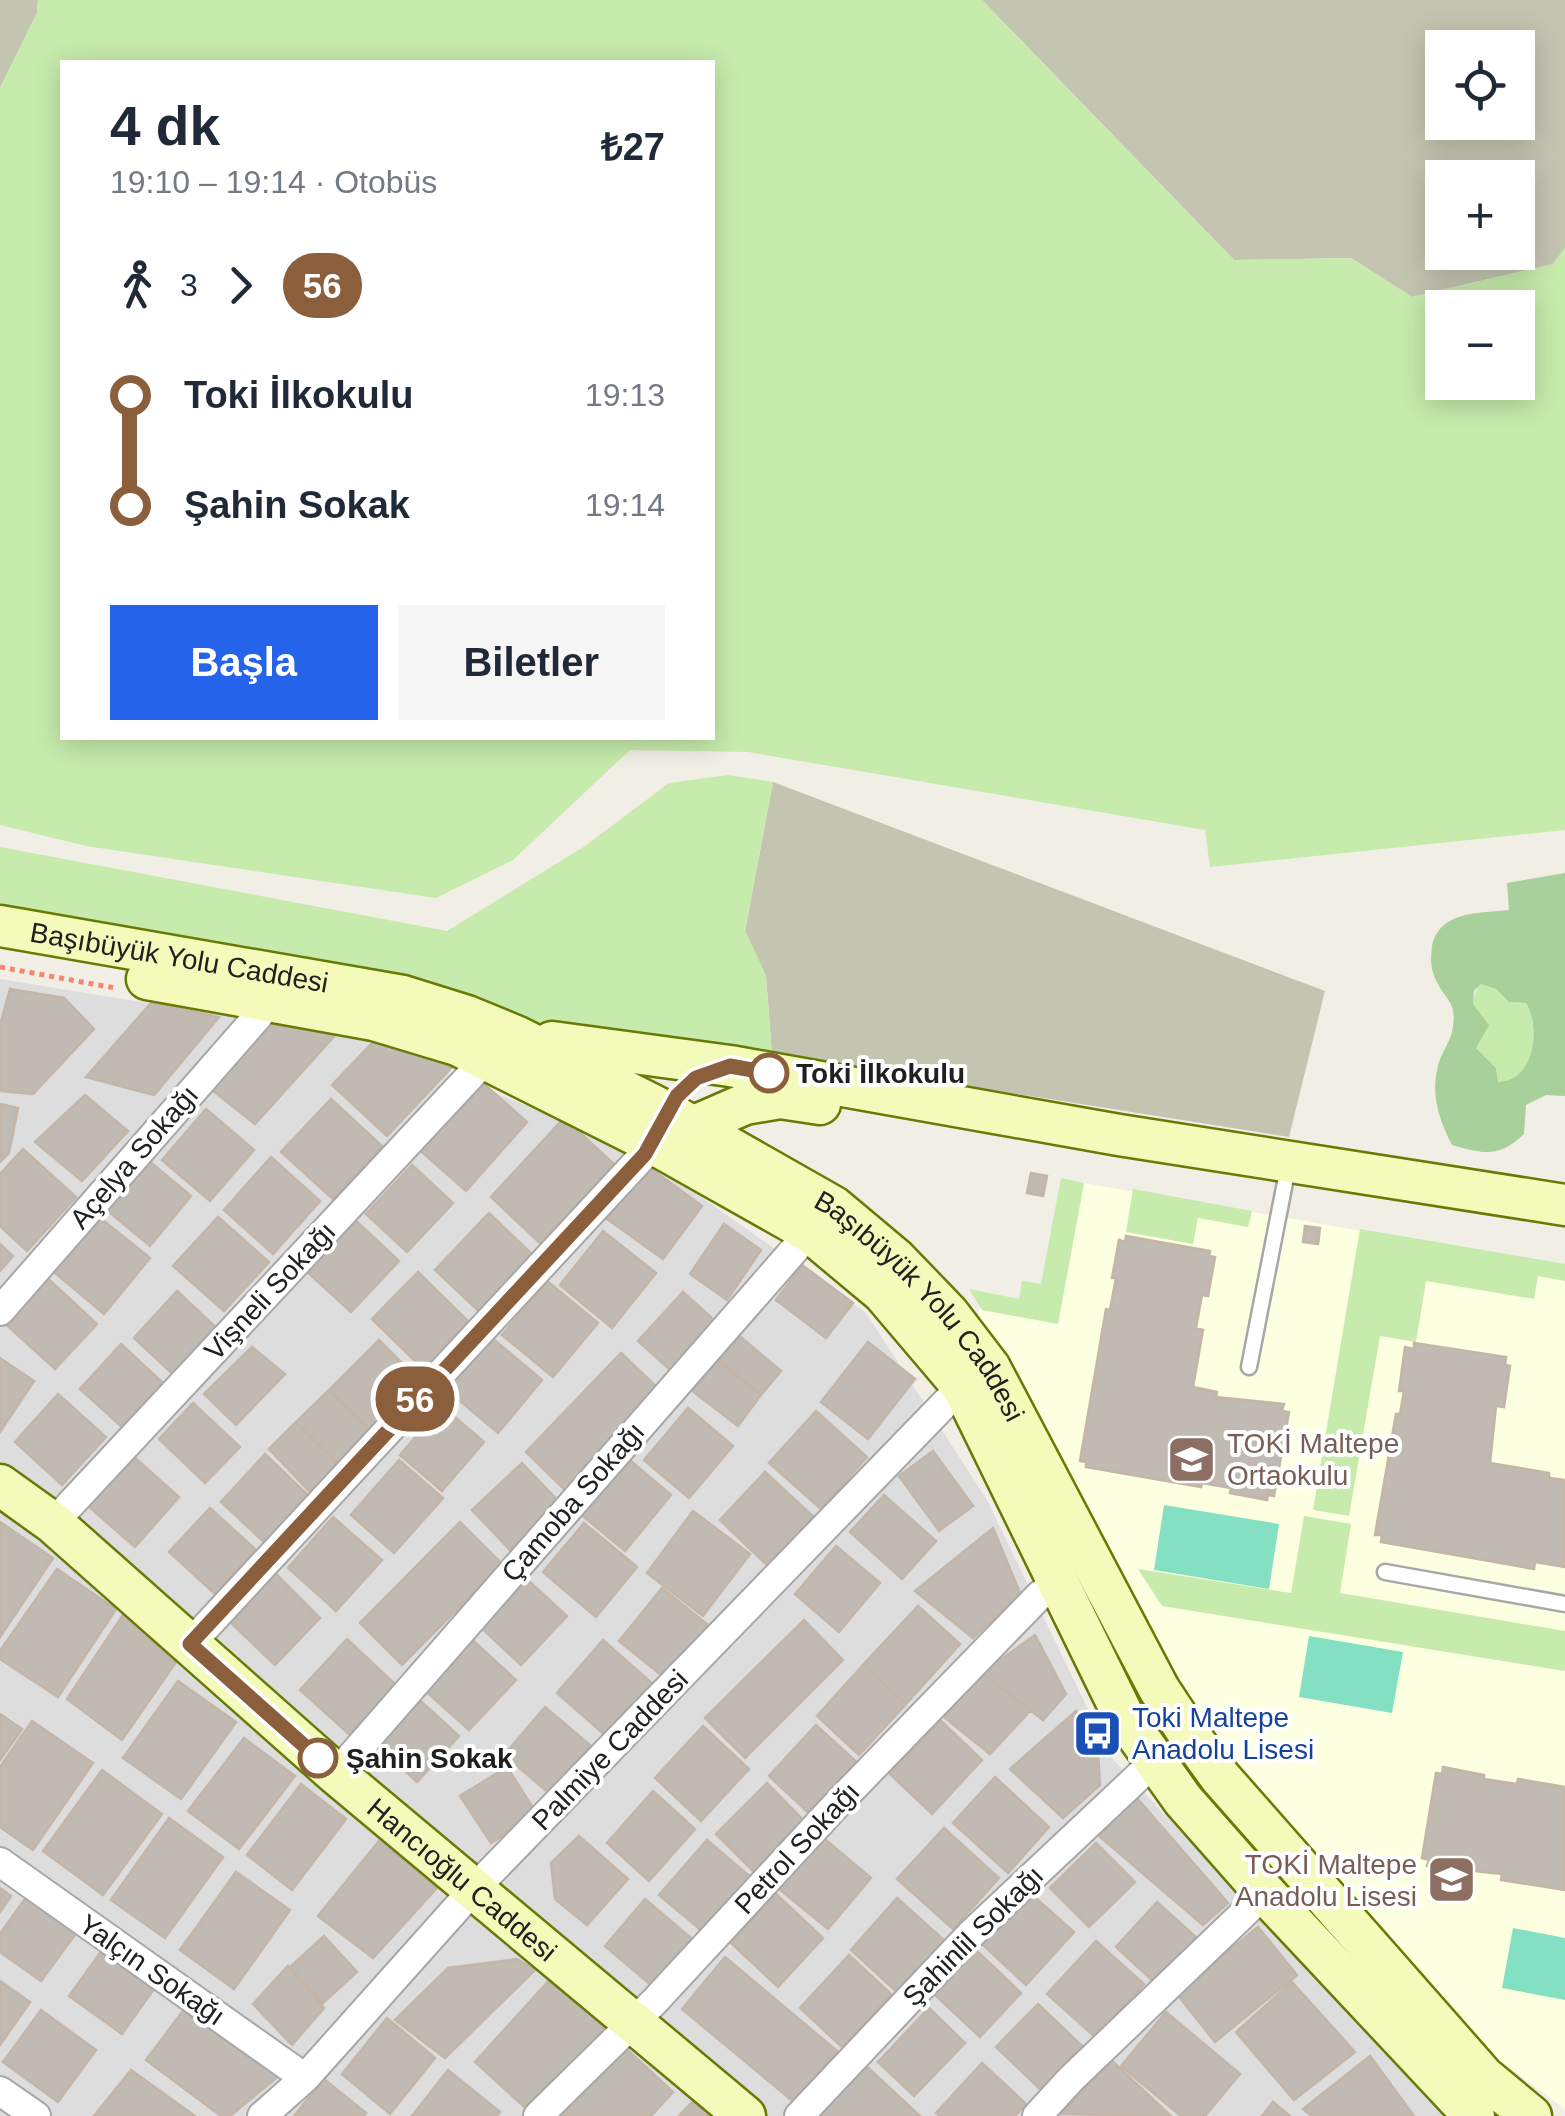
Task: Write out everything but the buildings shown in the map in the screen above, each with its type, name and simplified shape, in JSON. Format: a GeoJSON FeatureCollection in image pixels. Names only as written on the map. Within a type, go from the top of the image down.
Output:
{"type":"FeatureCollection","features":[{"type":"Feature","properties":{"kind":"main road","name":"Başıbüyük Yolu Caddesi"},"geometry":{"type":"LineString","coordinates":[[0,926],[402,996],[467,1016],[502,1048]]}},
{"type":"Feature","properties":{"kind":"main road","name":"Başıbüyük Yolu Caddesi"},"geometry":{"type":"LineString","coordinates":[[0,953],[374,1020],[502,1048],[779,1175],[834,1207],[896,1259],[948,1313],[990,1368],[1159,1689],[1208,1761],[1484,2077],[1526,2115]]}},
{"type":"Feature","properties":{"kind":"main road"},"geometry":{"type":"LineString","coordinates":[[502,1048],[730,1066],[1100,1131],[1565,1233]]}},
{"type":"Feature","properties":{"kind":"main road"},"geometry":{"type":"LineString","coordinates":[[730,1066],[696,1078],[677,1096],[672,1127],[745,1104],[780,1098],[1286,1173],[1565,1205]]}},
{"type":"Feature","properties":{"kind":"main road"},"geometry":{"type":"LineString","coordinates":[[779,1175],[766,1148],[779,1112],[794,1100]]}},
{"type":"Feature","properties":{"kind":"main road","name":"Başıbüyük Yolu Caddesi"},"geometry":{"type":"LineString","coordinates":[[672,1127],[883,1292],[962,1386],[1124,1717],[1154,1762],[1264,1894],[1474,2116]]}},
{"type":"Feature","properties":{"kind":"main road","name":"Hancıoğlu Caddesi"},"geometry":{"type":"LineString","coordinates":[[0,1485],[53,1523],[336,1774],[744,2116]]}},
{"type":"Feature","properties":{"kind":"street","name":"Açelya Sokağı"},"geometry":{"type":"LineString","coordinates":[[0,1311],[259,1015],[262,1000]]}},
{"type":"Feature","properties":{"kind":"street","name":"Vişneli Sokağı"},"geometry":{"type":"LineString","coordinates":[[53,1523],[502,1048]]}},
{"type":"Feature","properties":{"kind":"street"},"geometry":{"type":"LineString","coordinates":[[190,1644],[672,1127]]}},
{"type":"Feature","properties":{"kind":"street","name":"Çamoba Sokağı"},"geometry":{"type":"LineString","coordinates":[[336,1774],[810,1232]]}},
{"type":"Feature","properties":{"kind":"street","name":"Palmiye Caddesi"},"geometry":{"type":"LineString","coordinates":[[262,2116],[304,2078],[474,1890],[962,1386]]}},
{"type":"Feature","properties":{"kind":"street","name":"Petrol Sokağı"},"geometry":{"type":"LineString","coordinates":[[538,2116],[1040,1594],[1058,1582]]}},
{"type":"Feature","properties":{"kind":"street","name":"Şahinlil Sokağı"},"geometry":{"type":"LineString","coordinates":[[799,2116],[970,1935],[1154,1762]]}},
{"type":"Feature","properties":{"kind":"street","name":"Yalçın Sokağı"},"geometry":{"type":"LineString","coordinates":[[0,1862],[304,2078]]}},
{"type":"Feature","properties":{"kind":"street"},"geometry":{"type":"LineString","coordinates":[[1036,2116],[1264,1894]]}},
{"type":"Feature","properties":{"kind":"street"},"geometry":{"type":"LineString","coordinates":[[0,2091],[36,2116]]}},
{"type":"Feature","properties":{"kind":"lane"},"geometry":{"type":"LineString","coordinates":[[1249,1367],[1286,1173]]}},
{"type":"Feature","properties":{"kind":"lane"},"geometry":{"type":"LineString","coordinates":[[1384,1572],[1565,1604]]}},
{"type":"Feature","properties":{"kind":"path"},"geometry":{"type":"LineString","coordinates":[[0,967],[129,991]]}},
{"type":"Feature","properties":{"kind":"shaded area"},"geometry":{"type":"Polygon","coordinates":[[[0,0],[38,0],[37,13],[0,88],[0,0]]]}},
{"type":"Feature","properties":{"kind":"shaded area"},"geometry":{"type":"Polygon","coordinates":[[[982,0],[1565,0],[1565,248],[1553,264],[1535,268],[1535,160],[1425,160],[1425,270],[1527,270],[1442,290],[1425,290],[1425,294],[1412,297],[1351,258],[1234,260],[982,0]]]}},
{"type":"Feature","properties":{"kind":"shaded area"},"geometry":{"type":"Polygon","coordinates":[[[773,782],[1325,991],[1289,1137],[772,1055],[766,976],[745,931],[773,782]]]}},
{"type":"Feature","properties":{"kind":"shaded area"},"geometry":{"type":"Polygon","coordinates":[[[0,979],[362,1038],[636,1151],[866,1313],[987,1500],[1111,1757],[1418,2086],[1451,2116],[0,2116],[0,979]]]}},
{"type":"Feature","properties":{"kind":"shaded area"},"geometry":{"type":"Polygon","coordinates":[[[1084,1183],[1565,1266],[1565,2109],[1483,2048],[1194,1711],[976,1327],[980,1306],[1058,1323],[1084,1183]]]}},
{"type":"Feature","properties":{"kind":"green space"},"geometry":{"type":"Polygon","coordinates":[[[38,0],[982,0],[1234,260],[1351,258],[1412,297],[1425,294],[1425,400],[1535,400],[1535,290],[1442,290],[1553,264],[1565,248],[1565,830],[1210,867],[1205,830],[748,752],[630,750],[513,860],[436,898],[86,846],[0,825],[0,88],[37,13],[38,0]]]}},
{"type":"Feature","properties":{"kind":"green space"},"geometry":{"type":"Polygon","coordinates":[[[728,775],[773,782],[745,930],[766,976],[772,1055],[544,1026],[397,973],[0,905],[0,847],[447,931],[585,846],[669,783],[728,775]]]}},
{"type":"Feature","properties":{"kind":"green space"},"geometry":{"type":"Polygon","coordinates":[[[1565,873],[1565,1096],[1546,1095],[1526,1105],[1524,1134],[1507,1147],[1482,1152],[1452,1145],[1439,1115],[1436,1073],[1452,1031],[1453,1012],[1434,975],[1431,952],[1436,935],[1451,920],[1509,910],[1507,883],[1565,873]],[[1481,984],[1474,991],[1473,1004],[1489,1025],[1476,1048],[1496,1068],[1498,1082],[1520,1073],[1527,1063],[1532,1051],[1533,1025],[1526,1003],[1509,1002],[1496,989],[1481,984]]]}},
{"type":"Feature","properties":{"kind":"green space"},"geometry":{"type":"Polygon","coordinates":[[[1481,984],[1496,989],[1509,1002],[1526,1003],[1531,1013],[1532,1051],[1527,1063],[1510,1079],[1498,1082],[1496,1068],[1476,1048],[1473,1006],[1481,984]]]}},
{"type":"Feature","properties":{"kind":"green space"},"geometry":{"type":"Polygon","coordinates":[[[1061,1178],[1084,1183],[1058,1324],[982,1310],[969,1289],[1019,1299],[1022,1281],[1041,1284],[1061,1178]]]}},
{"type":"Feature","properties":{"kind":"green space"},"geometry":{"type":"Polygon","coordinates":[[[1133,1189],[1252,1211],[1248,1227],[1198,1218],[1193,1244],[1126,1232],[1133,1189]]]}},
{"type":"Feature","properties":{"kind":"green space"},"geometry":{"type":"Polygon","coordinates":[[[1360,1229],[1565,1264],[1565,1281],[1538,1276],[1534,1299],[1426,1281],[1416,1342],[1380,1336],[1349,1516],[1313,1510],[1360,1229]]]}},
{"type":"Feature","properties":{"kind":"green space"},"geometry":{"type":"Polygon","coordinates":[[[1164,1505],[1279,1524],[1269,1589],[1154,1570],[1164,1505]]]}},
{"type":"Feature","properties":{"kind":"green space"},"geometry":{"type":"Polygon","coordinates":[[[1304,1516],[1351,1524],[1340,1593],[1565,1631],[1565,1671],[1162,1606],[1138,1569],[1291,1593],[1304,1516]]]}},
{"type":"Feature","properties":{"kind":"green space"},"geometry":{"type":"Polygon","coordinates":[[[1309,1636],[1403,1652],[1392,1713],[1299,1697],[1309,1636]]]}},
{"type":"Feature","properties":{"kind":"green space"},"geometry":{"type":"Polygon","coordinates":[[[1513,1928],[1565,1938],[1565,2000],[1502,1988],[1513,1928]]]}},
{"type":"Feature","properties":{"kind":"bus line","name":"56"},"geometry":{"type":"LineString","coordinates":[[318,1758],[190,1644],[654,1144],[677,1096],[696,1078],[730,1066],[769,1073]]}},
{"type":"Feature","properties":{"kind":"place","name":"Toki İlkokulu"},"geometry":{"type":"Point","coordinates":[769,1073]}},
{"type":"Feature","properties":{"kind":"place","name":"TOKİ Maltepe Ortaokulu"},"geometry":{"type":"Point","coordinates":[1192,1459]}},
{"type":"Feature","properties":{"kind":"place","name":"Toki Maltepe Anadolu Lisesi"},"geometry":{"type":"Point","coordinates":[1097,1733]}},
{"type":"Feature","properties":{"kind":"place","name":"Şahin Sokak"},"geometry":{"type":"Point","coordinates":[318,1758]}},
{"type":"Feature","properties":{"kind":"place","name":"TOKİ Maltepe Anadolu Lisesi"},"geometry":{"type":"Point","coordinates":[1452,1880]}}]}
